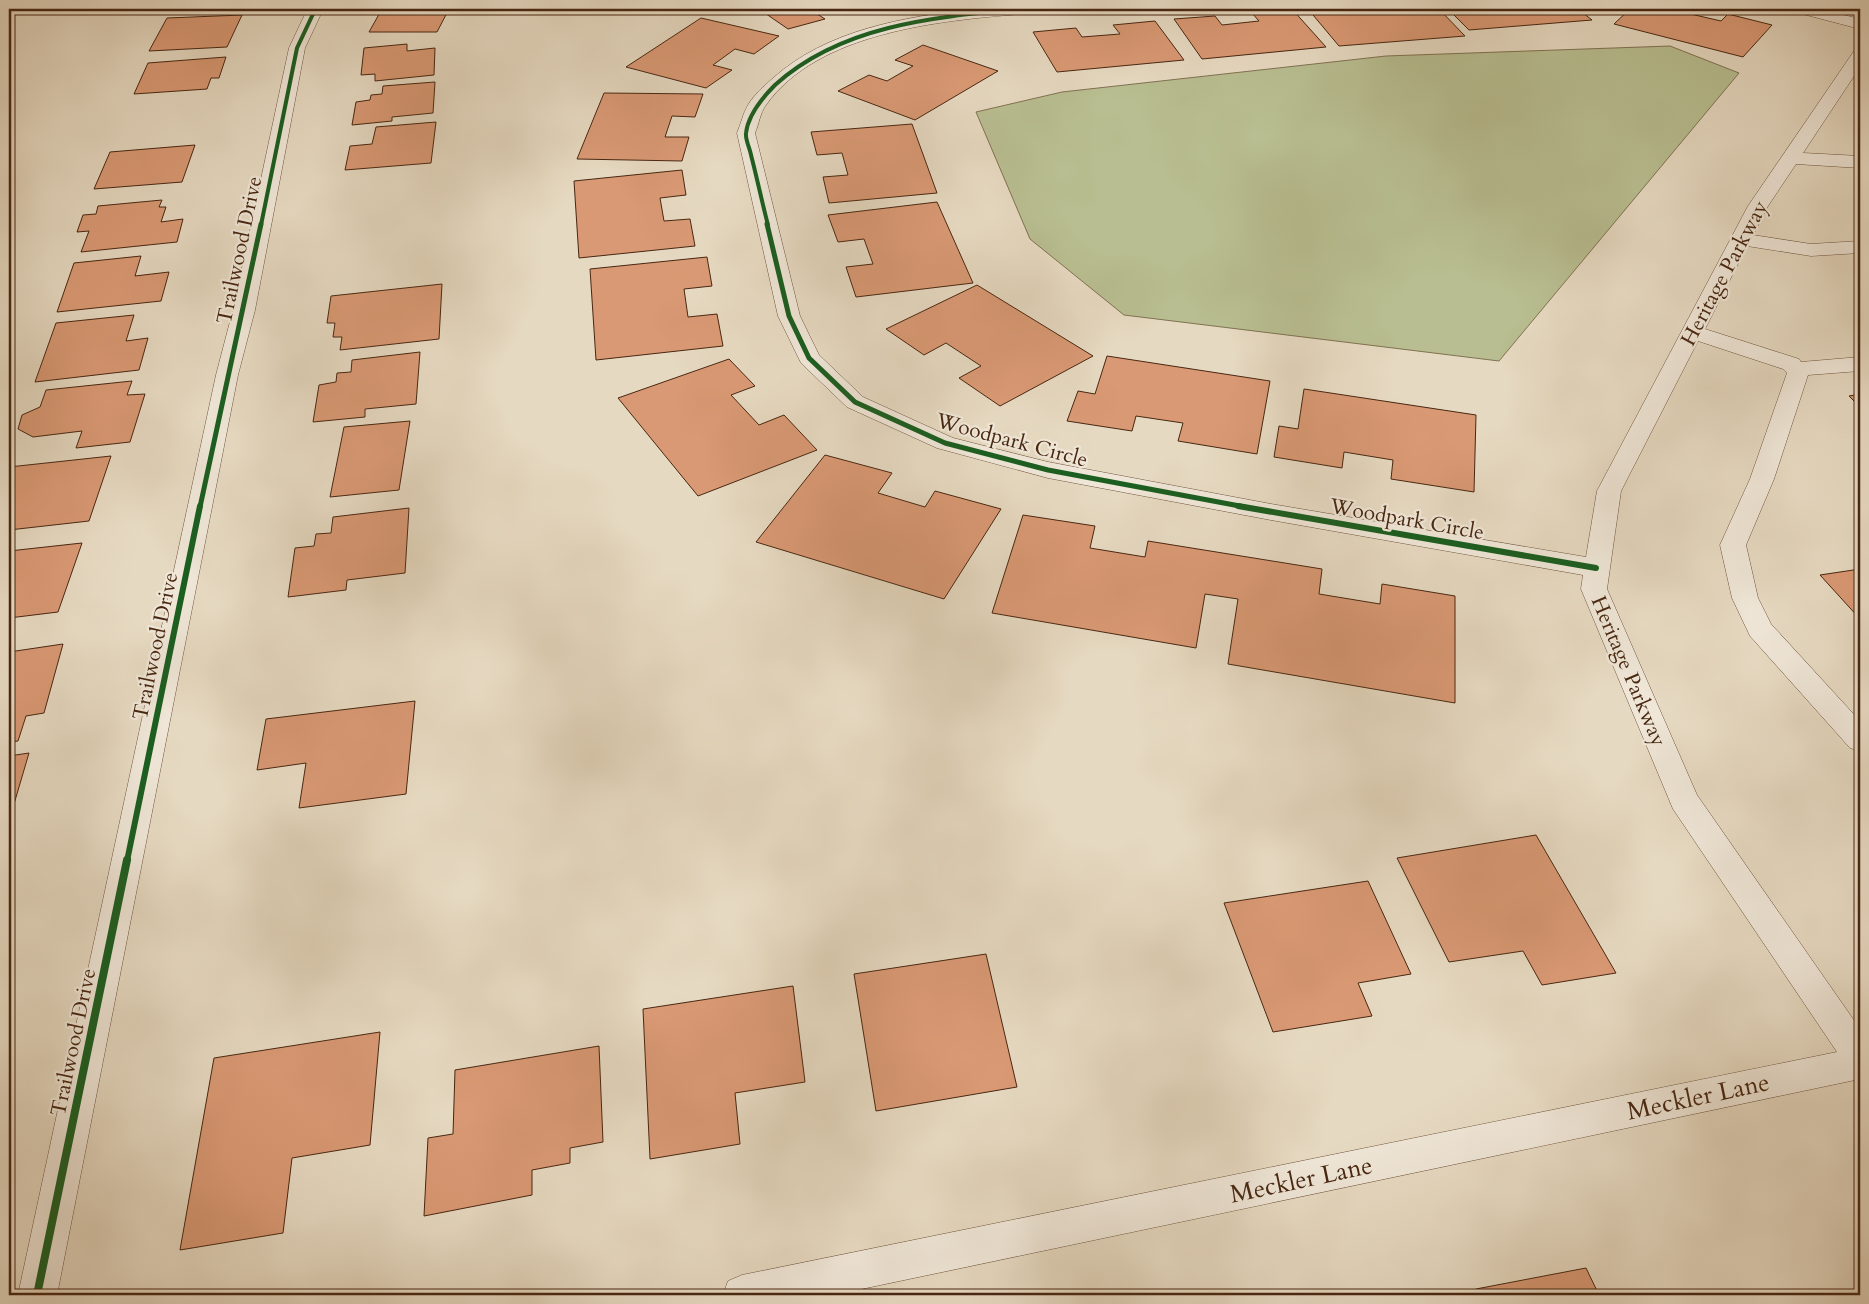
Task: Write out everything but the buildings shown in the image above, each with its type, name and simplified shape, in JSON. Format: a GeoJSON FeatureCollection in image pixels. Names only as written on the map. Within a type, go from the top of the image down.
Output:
{"type":"FeatureCollection","features":[{"type":"Feature","properties":{"kind":"street","name":"Trailwood Drive"},"geometry":{"type":"LineString","coordinates":[[37,1295],[227,375],[244,310],[297,48],[314,14],[319,9]]}},
{"type":"Feature","properties":{"kind":"street","name":"Woodpark Circle"},"geometry":{"type":"LineString","coordinates":[[1020,9],[966,13],[917,21],[864,34],[813,55],[780,79],[757,105],[746,134],[789,316],[809,358],[856,402],[945,444],[1058,472],[1596,568]]}},
{"type":"Feature","properties":{"kind":"street"},"geometry":{"type":"LineString","coordinates":[[1801,9],[1860,24]]}},
{"type":"Feature","properties":{"kind":"street","name":"Heritage Parkway"},"geometry":{"type":"LineString","coordinates":[[1860,55],[1758,206],[1609,491],[1594,589],[1684,801],[1860,1057]]}},
{"type":"Feature","properties":{"kind":"street"},"geometry":{"type":"LineString","coordinates":[[1790,158],[1860,162]]}},
{"type":"Feature","properties":{"kind":"street"},"geometry":{"type":"LineString","coordinates":[[1741,239],[1811,250],[1853,247],[1860,264]]}},
{"type":"Feature","properties":{"kind":"street"},"geometry":{"type":"LineString","coordinates":[[1692,332],[1791,364],[1798,372],[1762,479],[1732,544],[1745,598],[1760,629],[1860,740]]}},
{"type":"Feature","properties":{"kind":"street"},"geometry":{"type":"LineString","coordinates":[[1796,369],[1860,364]]}},
{"type":"Feature","properties":{"kind":"street","name":"Meckler Lane"},"geometry":{"type":"LineString","coordinates":[[742,1295],[1860,1063]]}},
{"type":"Feature","properties":{"kind":"green space"},"geometry":{"type":"Polygon","coordinates":[[[1670,46],[1739,73],[1499,361],[1124,315],[1030,239],[976,112],[1062,92],[1386,56],[1670,46]]]}},
{"type":"Feature","properties":{"kind":"cycle path"},"geometry":{"type":"LineString","coordinates":[[37,1295],[227,375],[244,310],[297,48],[313,14],[319,9]]}},
{"type":"Feature","properties":{"kind":"cycle path"},"geometry":{"type":"LineString","coordinates":[[1020,9],[920,21],[852,39],[820,52],[792,69],[757,105],[746,133],[789,316],[809,358],[855,402],[945,443],[1048,470],[1271,512],[1596,568]]}}]}
